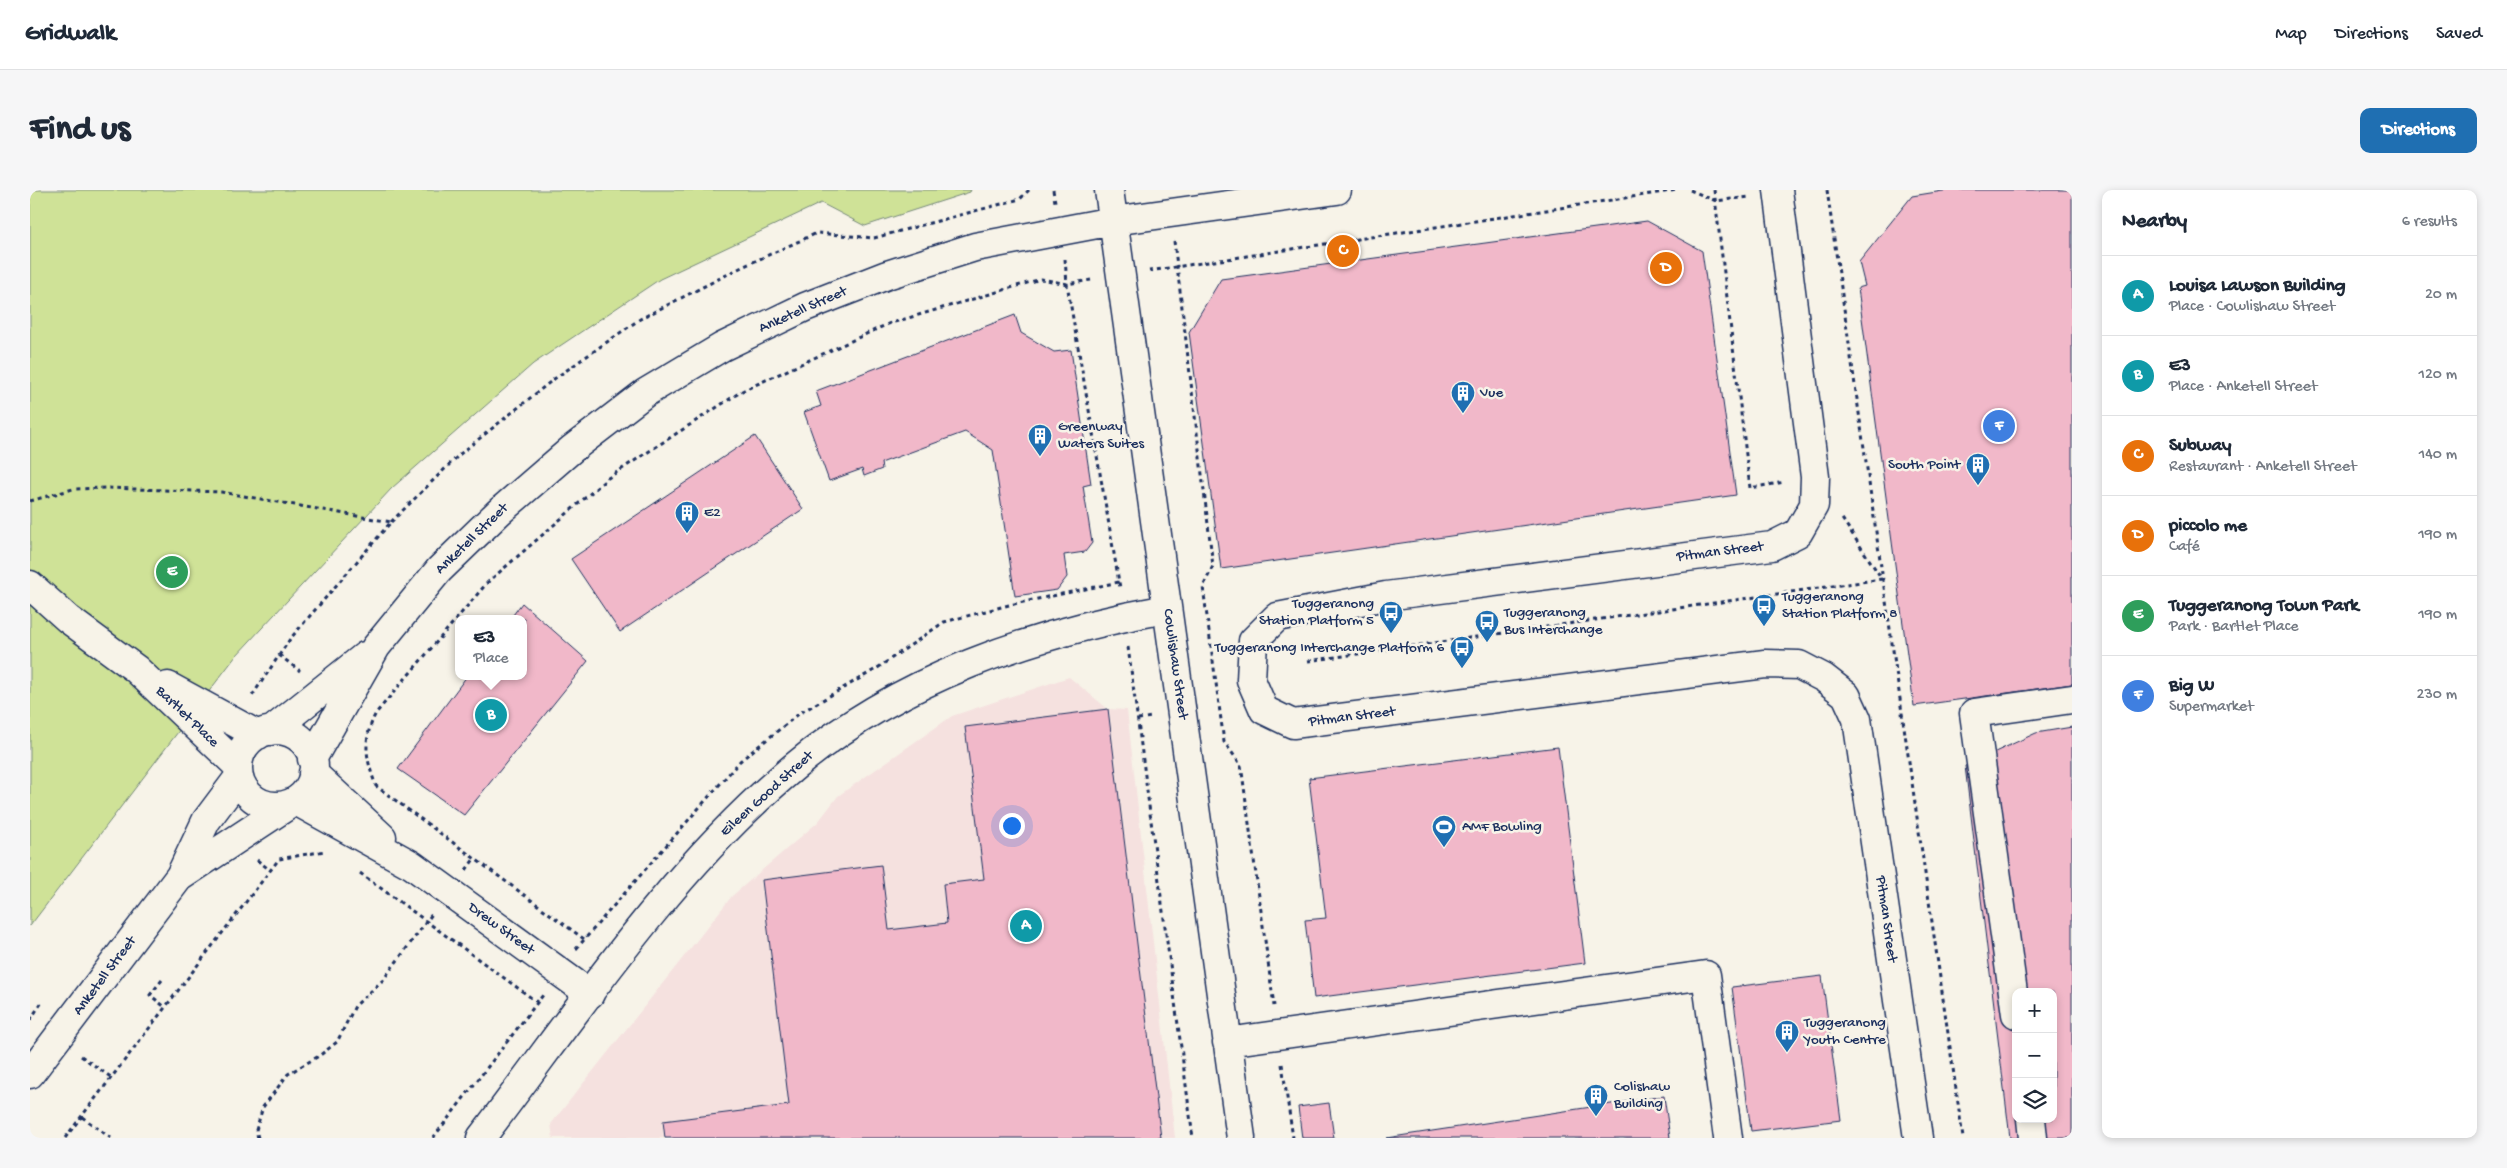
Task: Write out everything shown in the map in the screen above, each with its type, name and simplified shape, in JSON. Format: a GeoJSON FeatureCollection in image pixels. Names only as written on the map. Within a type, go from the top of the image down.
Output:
{"type":"FeatureCollection","features":[{"type":"Feature","properties":{"kind":"street","name":"Cowlishaw Street"},"geometry":{"type":"LineString","coordinates":[[1108,190],[1241,1138]]}},
{"type":"Feature","properties":{"kind":"street","name":"Anketell Street"},"geometry":{"type":"LineString","coordinates":[[313,766],[376,647],[439,570],[499,512],[572,449],[645,393],[722,347],[805,307],[887,275],[975,247],[1113,221],[1337,190]]}},
{"type":"Feature","properties":{"kind":"street","name":"Pitman Street"},"geometry":{"type":"LineString","coordinates":[[1778,190],[1815,476],[1814,506],[1798,533],[1772,546],[1386,596],[1277,617],[1253,641],[1251,680],[1264,710],[1294,724],[1765,664],[1799,665],[1824,678],[1846,695],[1857,719],[1918,1138]]}},
{"type":"Feature","properties":{"kind":"street","name":"Bartlet Place"},"geometry":{"type":"LineString","coordinates":[[30,584],[68,618],[136,669],[238,771]]}},
{"type":"Feature","properties":{"kind":"street","name":"Eileen Good Street"},"geometry":{"type":"LineString","coordinates":[[481,1138],[661,901],[723,832],[794,766],[833,737],[875,710],[965,665],[1014,646],[1124,616],[1167,609]]}},
{"type":"Feature","properties":{"kind":"street","name":"Anketell Street"},"geometry":{"type":"LineString","coordinates":[[264,733],[376,647]]}},
{"type":"Feature","properties":{"kind":"street","name":"Bartlet Place"},"geometry":{"type":"LineString","coordinates":[[136,669],[229,719],[264,733]]}},
{"type":"Feature","properties":{"kind":"street"},"geometry":{"type":"LineString","coordinates":[[2012,988],[1974,713],[2072,699]]}},
{"type":"Feature","properties":{"kind":"street"},"geometry":{"type":"LineString","coordinates":[[282,731],[298,738],[309,750],[313,766],[304,793],[293,802],[277,807],[264,805],[252,799],[244,789],[238,771],[240,753],[247,743],[264,733],[282,731]]}},
{"type":"Feature","properties":{"kind":"street","name":"Drew Street"},"geometry":{"type":"LineString","coordinates":[[313,766],[412,865]]}},
{"type":"Feature","properties":{"kind":"street","name":"Anketell Street"},"geometry":{"type":"LineString","coordinates":[[30,1074],[180,876],[206,821],[238,771]]}},
{"type":"Feature","properties":{"kind":"street","name":"Anketell Street"},"geometry":{"type":"LineString","coordinates":[[180,876],[293,802]]}},
{"type":"Feature","properties":{"kind":"street","name":"Drew Street"},"geometry":{"type":"LineString","coordinates":[[293,802],[412,865],[590,994]]}},
{"type":"Feature","properties":{"kind":"street"},"geometry":{"type":"LineString","coordinates":[[1227,1042],[1706,975],[1728,1138]]}},
{"type":"Feature","properties":{"kind":"street"},"geometry":{"type":"LineString","coordinates":[[2031,1123],[2033,1138]]}},
{"type":"Feature","properties":{"kind":"path"},"geometry":{"type":"LineString","coordinates":[[229,719],[248,701],[290,639],[391,522],[460,454],[554,379],[640,319],[742,267],[817,233],[874,238],[1020,199],[1029,190]]}},
{"type":"Feature","properties":{"kind":"path"},"geometry":{"type":"LineString","coordinates":[[1178,265],[1677,190]]}},
{"type":"Feature","properties":{"kind":"path"},"geometry":{"type":"LineString","coordinates":[[1690,190],[1716,201]]}},
{"type":"Feature","properties":{"kind":"path"},"geometry":{"type":"LineString","coordinates":[[1714,190],[1750,488]]}},
{"type":"Feature","properties":{"kind":"path"},"geometry":{"type":"LineString","coordinates":[[1826,190],[1963,1138]]}},
{"type":"Feature","properties":{"kind":"path"},"geometry":{"type":"LineString","coordinates":[[460,615],[487,583],[608,478],[742,391],[888,324],[1041,279],[1067,284],[1124,616],[1193,1138]]}},
{"type":"Feature","properties":{"kind":"path"},"geometry":{"type":"LineString","coordinates":[[30,502],[73,490],[107,488],[221,492],[391,522]]}},
{"type":"Feature","properties":{"kind":"path"},"geometry":{"type":"LineString","coordinates":[[1308,662],[1882,579]]}},
{"type":"Feature","properties":{"kind":"path"},"geometry":{"type":"LineString","coordinates":[[455,620],[376,713],[368,732],[365,752],[376,786],[584,939]]}},
{"type":"Feature","properties":{"kind":"path"},"geometry":{"type":"LineString","coordinates":[[65,1138],[279,860],[329,850]]}},
{"type":"Feature","properties":{"kind":"path"},"geometry":{"type":"LineString","coordinates":[[258,1138],[256,1130],[263,1108],[288,1074],[337,1042],[355,1006],[383,980],[474,858]]}},
{"type":"Feature","properties":{"kind":"path"},"geometry":{"type":"LineString","coordinates":[[359,872],[537,1002]]}},
{"type":"Feature","properties":{"kind":"path"},"geometry":{"type":"LineString","coordinates":[[162,980],[150,995],[165,1007]]}},
{"type":"Feature","properties":{"kind":"path"},"geometry":{"type":"LineString","coordinates":[[30,1020],[42,1002]]}},
{"type":"Feature","properties":{"kind":"path"},"geometry":{"type":"LineString","coordinates":[[1278,1035],[1293,1138]]}},
{"type":"Feature","properties":{"kind":"path"},"geometry":{"type":"LineString","coordinates":[[82,1117],[111,1138]]}},
{"type":"Feature","properties":{"kind":"shaded area"},"geometry":{"type":"Polygon","coordinates":[[[1069,677],[1108,709],[1127,710],[1175,1138],[553,1138],[551,1124],[732,896],[818,822],[838,796],[952,716],[1069,677]]]}},
{"type":"Feature","properties":{"kind":"green space"},"geometry":{"type":"Polygon","coordinates":[[[30,190],[971,190],[970,192],[865,226],[821,203],[660,279],[533,364],[392,488],[236,656],[30,926],[30,190]]]}},
{"type":"Feature","properties":{"kind":"building","name":"South Point"},"geometry":{"type":"Polygon","coordinates":[[[1949,190],[2072,190],[2072,684],[1914,706],[1858,288],[1865,286],[1859,262],[1912,196],[1949,190]]]}},
{"type":"Feature","properties":{"kind":"building","name":"Vue"},"geometry":{"type":"Polygon","coordinates":[[[1647,221],[1702,251],[1736,495],[1221,569],[1189,332],[1221,279],[1647,221]]]}},
{"type":"Feature","properties":{"kind":"building","name":"Greenway Waters Suites"},"geometry":{"type":"Polygon","coordinates":[[[1015,315],[1021,333],[1054,352],[1071,350],[1091,484],[1083,486],[1092,543],[1085,552],[1064,555],[1067,577],[1057,590],[1015,596],[993,450],[965,432],[881,463],[882,469],[864,476],[862,469],[829,481],[804,412],[821,406],[816,391],[1015,315]]]}},
{"type":"Feature","properties":{"kind":"building","name":"E2"},"geometry":{"type":"Polygon","coordinates":[[[755,436],[803,509],[620,632],[571,559],[755,436]]]}},
{"type":"Feature","properties":{"kind":"building"},"geometry":{"type":"Polygon","coordinates":[[[522,603],[588,661],[464,815],[398,769],[464,680],[527,680],[527,615],[513,615],[522,603]]]}},
{"type":"Feature","properties":{"kind":"building"},"geometry":{"type":"Polygon","coordinates":[[[1108,709],[1161,1138],[665,1138],[663,1121],[789,1105],[762,880],[881,865],[889,930],[947,923],[943,884],[984,879],[965,727],[1108,709]]]}},
{"type":"Feature","properties":{"kind":"building"},"geometry":{"type":"Polygon","coordinates":[[[2072,727],[2072,1138],[2010,1138],[1965,766],[2036,733],[2072,727]]]}},
{"type":"Feature","properties":{"kind":"building","name":"AMF Bowling"},"geometry":{"type":"Polygon","coordinates":[[[1558,747],[1585,963],[1314,998],[1305,920],[1326,918],[1309,778],[1558,747]]]}},
{"type":"Feature","properties":{"kind":"building","name":"Tuggeranong Youth Centre"},"geometry":{"type":"Polygon","coordinates":[[[1822,976],[1841,1120],[1751,1131],[1732,987],[1822,976]]]}},
{"type":"Feature","properties":{"kind":"building","name":"Colishaw Building"},"geometry":{"type":"Polygon","coordinates":[[[1664,1096],[1670,1138],[1386,1138],[1664,1096]]]}},
{"type":"Feature","properties":{"kind":"building"},"geometry":{"type":"Polygon","coordinates":[[[1329,1103],[1334,1138],[1302,1138],[1298,1107],[1329,1103]]]}},
{"type":"Feature","properties":{"kind":"place","name":"Subway"},"geometry":{"type":"Point","coordinates":[1343,251]}},
{"type":"Feature","properties":{"kind":"place","name":"piccolo me"},"geometry":{"type":"Point","coordinates":[1666,268]}},
{"type":"Feature","properties":{"kind":"place","name":"Vue"},"geometry":{"type":"Point","coordinates":[1463,414]}},
{"type":"Feature","properties":{"kind":"place","name":"Big W"},"geometry":{"type":"Point","coordinates":[1999,426]}},
{"type":"Feature","properties":{"kind":"place","name":"Greenway Waters Suites"},"geometry":{"type":"Point","coordinates":[1040,457]}},
{"type":"Feature","properties":{"kind":"place","name":"South Point"},"geometry":{"type":"Point","coordinates":[1978,486]}},
{"type":"Feature","properties":{"kind":"place","name":"E2"},"geometry":{"type":"Point","coordinates":[687,534]}},
{"type":"Feature","properties":{"kind":"place","name":"Tuggeranong Town Park"},"geometry":{"type":"Point","coordinates":[172,572]}},
{"type":"Feature","properties":{"kind":"place","name":"Tuggeranong Station Platform 8"},"geometry":{"type":"Point","coordinates":[1764,627]}},
{"type":"Feature","properties":{"kind":"place","name":"Tuggeranong Station Platform 5"},"geometry":{"type":"Point","coordinates":[1391,634]}},
{"type":"Feature","properties":{"kind":"place","name":"Tuggeranong Bus Interchange"},"geometry":{"type":"Point","coordinates":[1487,643]}},
{"type":"Feature","properties":{"kind":"place","name":"Tuggeranong Interchange Platform 6"},"geometry":{"type":"Point","coordinates":[1462,669]}},
{"type":"Feature","properties":{"kind":"place","name":"E3"},"geometry":{"type":"Point","coordinates":[491,715]}},
{"type":"Feature","properties":{"kind":"place","name":"AMF Bowling"},"geometry":{"type":"Point","coordinates":[1444,848]}},
{"type":"Feature","properties":{"kind":"place","name":"Louisa Lawson Building"},"geometry":{"type":"Point","coordinates":[1026,926]}},
{"type":"Feature","properties":{"kind":"place","name":"Tuggeranong Youth Centre"},"geometry":{"type":"Point","coordinates":[1787,1053]}},
{"type":"Feature","properties":{"kind":"place","name":"Colishaw Building"},"geometry":{"type":"Point","coordinates":[1596,1117]}}]}
